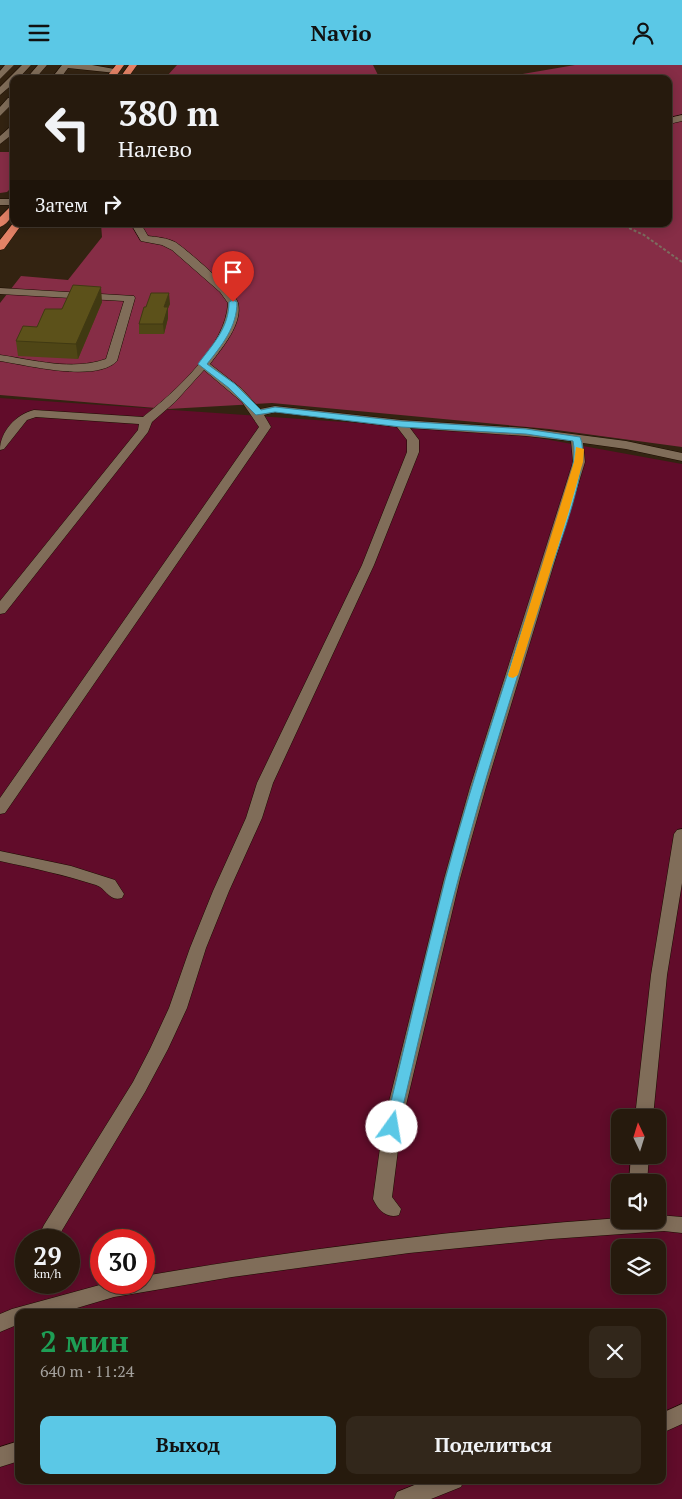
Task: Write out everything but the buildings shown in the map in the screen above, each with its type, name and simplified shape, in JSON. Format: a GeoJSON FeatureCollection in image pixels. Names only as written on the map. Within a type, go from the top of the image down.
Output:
{"type":"FeatureCollection","features":[{"type":"Feature","properties":{"kind":"highway"},"geometry":{"type":"LineString","coordinates":[[0,224],[10,210]]}},
{"type":"Feature","properties":{"kind":"highway"},"geometry":{"type":"LineString","coordinates":[[0,247],[15,227]]}},
{"type":"Feature","properties":{"kind":"street"},"geometry":{"type":"LineString","coordinates":[[0,76],[10,65]]}},
{"type":"Feature","properties":{"kind":"street"},"geometry":{"type":"LineString","coordinates":[[17,75],[27,65]]}},
{"type":"Feature","properties":{"kind":"street"},"geometry":{"type":"LineString","coordinates":[[34,75],[43,65]]}},
{"type":"Feature","properties":{"kind":"street"},"geometry":{"type":"LineString","coordinates":[[58,75],[67,65],[118,67]]}},
{"type":"Feature","properties":{"kind":"street"},"geometry":{"type":"LineString","coordinates":[[0,92],[10,82]]}},
{"type":"Feature","properties":{"kind":"street"},"geometry":{"type":"LineString","coordinates":[[0,113],[10,100]]}},
{"type":"Feature","properties":{"kind":"street"},"geometry":{"type":"LineString","coordinates":[[0,141],[10,132]]}},
{"type":"Feature","properties":{"kind":"street"},"geometry":{"type":"LineString","coordinates":[[0,610],[144,430],[146,421],[186,386],[221,339],[233,317],[233,302],[218,284],[171,244],[145,239],[138,227]]}},
{"type":"Feature","properties":{"kind":"street"},"geometry":{"type":"LineString","coordinates":[[0,291],[130,298],[130,306],[111,361],[100,367],[76,368],[0,358]]}},
{"type":"Feature","properties":{"kind":"street"},"geometry":{"type":"LineString","coordinates":[[0,809],[221,488],[253,447],[265,427],[259,413],[232,386],[203,364]]}},
{"type":"Feature","properties":{"kind":"street"},"geometry":{"type":"LineString","coordinates":[[259,413],[275,409],[401,424],[526,432],[626,445],[682,457]]}},
{"type":"Feature","properties":{"kind":"street"},"geometry":{"type":"LineString","coordinates":[[0,446],[23,418],[34,413],[146,421]]}},
{"type":"Feature","properties":{"kind":"street"},"geometry":{"type":"LineString","coordinates":[[52,1229],[139,1087],[178,1008],[198,948],[254,818],[265,783],[368,565],[413,452],[413,441],[401,424]]}},
{"type":"Feature","properties":{"kind":"street"},"geometry":{"type":"LineString","coordinates":[[392,1209],[382,1199],[392,1127],[418,1014],[452,879],[478,787],[579,462],[577,439]]}},
{"type":"Feature","properties":{"kind":"street"},"geometry":{"type":"LineString","coordinates":[[645,1109],[659,975],[682,834]]}},
{"type":"Feature","properties":{"kind":"street"},"geometry":{"type":"LineString","coordinates":[[0,856],[71,871],[109,883],[116,894]]}},
{"type":"Feature","properties":{"kind":"street"},"geometry":{"type":"LineString","coordinates":[[42,1309],[114,1289],[232,1269],[409,1245],[542,1232],[664,1223],[682,1225]]}},
{"type":"Feature","properties":{"kind":"street"},"geometry":{"type":"LineString","coordinates":[[0,1323],[15,1317]]}},
{"type":"Feature","properties":{"kind":"street"},"geometry":{"type":"LineString","coordinates":[[666,1422],[682,1414]]}},
{"type":"Feature","properties":{"kind":"street"},"geometry":{"type":"LineString","coordinates":[[0,1457],[15,1452]]}},
{"type":"Feature","properties":{"kind":"street"},"geometry":{"type":"LineString","coordinates":[[404,1499],[443,1484]]}},
{"type":"Feature","properties":{"kind":"path"},"geometry":{"type":"LineString","coordinates":[[627,227],[644,235],[682,262]]}},
{"type":"Feature","properties":{"kind":"shaded area"},"geometry":{"type":"Polygon","coordinates":[[[177,65],[373,65],[378,75],[168,75],[177,65]]]}},
{"type":"Feature","properties":{"kind":"shaded area"},"geometry":{"type":"Polygon","coordinates":[[[575,65],[682,65],[682,447],[549,429],[272,403],[168,409],[0,395],[0,303],[21,276],[68,280],[102,237],[101,227],[672,227],[672,75],[516,75],[575,65]]]}},
{"type":"Feature","properties":{"kind":"shaded area"},"geometry":{"type":"Polygon","coordinates":[[[0,152],[10,152],[10,189],[7,192],[0,193],[0,152]]]}},
{"type":"Feature","properties":{"kind":"shaded area"},"geometry":{"type":"Polygon","coordinates":[[[0,398],[517,434],[682,464],[682,1499],[0,1499],[0,398]]]}},
{"type":"Feature","properties":{"kind":"slow traffic"},"geometry":{"type":"LineString","coordinates":[[513,675],[565,511],[579,462],[579,449]]}},
{"type":"Feature","properties":{"kind":"route"},"geometry":{"type":"LineString","coordinates":[[233,302],[233,317],[221,339],[203,364],[232,386],[259,413],[275,409],[401,424],[526,432],[577,439],[579,449],[579,462],[565,511],[478,787],[452,879],[392,1127]]}}]}
